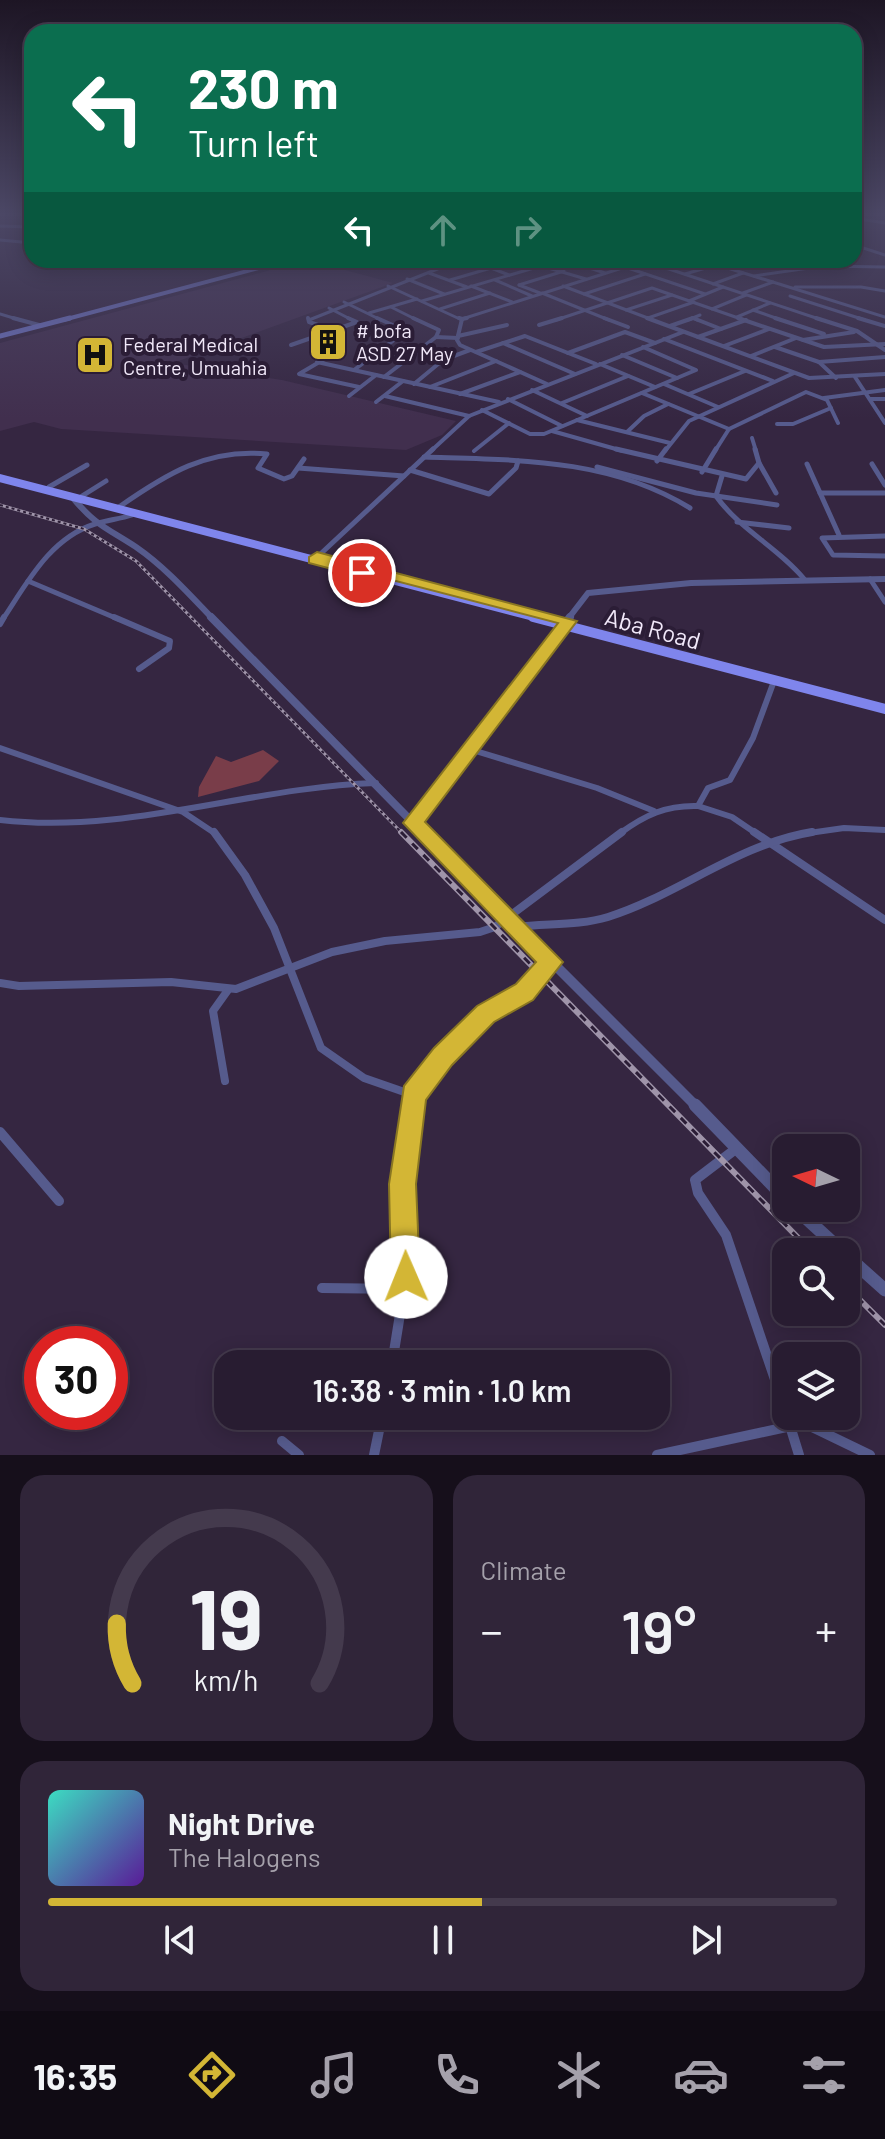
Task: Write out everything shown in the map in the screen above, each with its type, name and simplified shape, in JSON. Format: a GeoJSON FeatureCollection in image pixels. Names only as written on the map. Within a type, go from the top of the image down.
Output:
{"type":"FeatureCollection","features":[{"type":"Feature","properties":{"kind":"main road"},"geometry":{"type":"LineString","coordinates":[[0,336],[199,283]]}},
{"type":"Feature","properties":{"kind":"main road","name":"Aba Road"},"geometry":{"type":"LineString","coordinates":[[0,476],[49,487],[132,515],[316,558]]}},
{"type":"Feature","properties":{"kind":"main road","name":"Aba Road"},"geometry":{"type":"LineString","coordinates":[[0,476],[882,706]]}},
{"type":"Feature","properties":{"kind":"main road","name":"Aba Road"},"geometry":{"type":"LineString","coordinates":[[567,623],[774,681],[882,706]]}},
{"type":"Feature","properties":{"kind":"street"},"geometry":{"type":"LineString","coordinates":[[333,330],[308,320],[311,314],[396,283]]}},
{"type":"Feature","properties":{"kind":"street"},"geometry":{"type":"LineString","coordinates":[[417,283],[444,294]]}},
{"type":"Feature","properties":{"kind":"street"},"geometry":{"type":"LineString","coordinates":[[459,283],[512,302]]}},
{"type":"Feature","properties":{"kind":"street"},"geometry":{"type":"LineString","coordinates":[[369,313],[481,283]]}},
{"type":"Feature","properties":{"kind":"street"},"geometry":{"type":"LineString","coordinates":[[500,283],[532,296]]}},
{"type":"Feature","properties":{"kind":"street"},"geometry":{"type":"LineString","coordinates":[[526,283],[519,285],[628,327]]}},
{"type":"Feature","properties":{"kind":"street"},"geometry":{"type":"LineString","coordinates":[[388,286],[462,319],[573,283]]}},
{"type":"Feature","properties":{"kind":"street"},"geometry":{"type":"LineString","coordinates":[[584,294],[618,283]]}},
{"type":"Feature","properties":{"kind":"street"},"geometry":{"type":"LineString","coordinates":[[672,283],[705,294]]}},
{"type":"Feature","properties":{"kind":"street"},"geometry":{"type":"LineString","coordinates":[[710,283],[857,331],[883,346]]}},
{"type":"Feature","properties":{"kind":"street"},"geometry":{"type":"LineString","coordinates":[[712,309],[771,283]]}},
{"type":"Feature","properties":{"kind":"street"},"geometry":{"type":"LineString","coordinates":[[775,283],[885,317]]}},
{"type":"Feature","properties":{"kind":"street"},"geometry":{"type":"LineString","coordinates":[[563,286],[813,379],[885,374]]}},
{"type":"Feature","properties":{"kind":"street"},"geometry":{"type":"LineString","coordinates":[[784,286],[861,287],[885,291]]}},
{"type":"Feature","properties":{"kind":"street"},"geometry":{"type":"LineString","coordinates":[[648,318],[723,287]]}},
{"type":"Feature","properties":{"kind":"street"},"geometry":{"type":"LineString","coordinates":[[539,325],[649,288],[831,348],[883,346]]}},
{"type":"Feature","properties":{"kind":"street"},"geometry":{"type":"LineString","coordinates":[[440,309],[490,293]]}},
{"type":"Feature","properties":{"kind":"street"},"geometry":{"type":"LineString","coordinates":[[626,310],[672,295]]}},
{"type":"Feature","properties":{"kind":"street"},"geometry":{"type":"LineString","coordinates":[[790,296],[885,326]]}},
{"type":"Feature","properties":{"kind":"street"},"geometry":{"type":"LineString","coordinates":[[344,302],[407,333],[354,370]]}},
{"type":"Feature","properties":{"kind":"street"},"geometry":{"type":"LineString","coordinates":[[737,317],[771,302]]}},
{"type":"Feature","properties":{"kind":"street"},"geometry":{"type":"LineString","coordinates":[[391,307],[437,327],[436,337]]}},
{"type":"Feature","properties":{"kind":"street"},"geometry":{"type":"LineString","coordinates":[[291,345],[357,322],[329,308]]}},
{"type":"Feature","properties":{"kind":"street"},"geometry":{"type":"LineString","coordinates":[[753,310],[824,334]]}},
{"type":"Feature","properties":{"kind":"street"},"geometry":{"type":"LineString","coordinates":[[0,314],[39,325]]}},
{"type":"Feature","properties":{"kind":"street"},"geometry":{"type":"LineString","coordinates":[[670,326],[700,315]]}},
{"type":"Feature","properties":{"kind":"street"},"geometry":{"type":"LineString","coordinates":[[693,318],[721,329]]}},
{"type":"Feature","properties":{"kind":"street"},"geometry":{"type":"LineString","coordinates":[[462,319],[458,337],[460,345],[547,384]]}},
{"type":"Feature","properties":{"kind":"street"},"geometry":{"type":"LineString","coordinates":[[698,337],[746,320]]}},
{"type":"Feature","properties":{"kind":"street"},"geometry":{"type":"LineString","coordinates":[[384,377],[436,337],[477,334],[507,325]]}},
{"type":"Feature","properties":{"kind":"street"},"geometry":{"type":"LineString","coordinates":[[724,346],[771,329]]}},
{"type":"Feature","properties":{"kind":"street"},"geometry":{"type":"LineString","coordinates":[[803,340],[824,334],[857,331]]}},
{"type":"Feature","properties":{"kind":"street"},"geometry":{"type":"LineString","coordinates":[[568,353],[625,332],[655,343]]}},
{"type":"Feature","properties":{"kind":"street"},"geometry":{"type":"LineString","coordinates":[[316,558],[469,416],[683,332]]}},
{"type":"Feature","properties":{"kind":"street"},"geometry":{"type":"LineString","coordinates":[[476,352],[528,336],[655,387]]}},
{"type":"Feature","properties":{"kind":"street"},"geometry":{"type":"LineString","coordinates":[[751,356],[797,338]]}},
{"type":"Feature","properties":{"kind":"street"},"geometry":{"type":"LineString","coordinates":[[664,339],[773,382]]}},
{"type":"Feature","properties":{"kind":"street"},"geometry":{"type":"LineString","coordinates":[[503,343],[575,374]]}},
{"type":"Feature","properties":{"kind":"street"},"geometry":{"type":"LineString","coordinates":[[482,410],[533,435],[552,431],[696,370],[643,347]]}},
{"type":"Feature","properties":{"kind":"street"},"geometry":{"type":"LineString","coordinates":[[775,347],[819,362],[885,357]]}},
{"type":"Feature","properties":{"kind":"street"},"geometry":{"type":"LineString","coordinates":[[414,384],[443,360],[470,350]]}},
{"type":"Feature","properties":{"kind":"street"},"geometry":{"type":"LineString","coordinates":[[333,354],[299,374],[359,387]]}},
{"type":"Feature","properties":{"kind":"street"},"geometry":{"type":"LineString","coordinates":[[622,355],[677,378]]}},
{"type":"Feature","properties":{"kind":"street"},"geometry":{"type":"LineString","coordinates":[[430,387],[496,361]]}},
{"type":"Feature","properties":{"kind":"street"},"geometry":{"type":"LineString","coordinates":[[317,362],[499,402]]}},
{"type":"Feature","properties":{"kind":"street"},"geometry":{"type":"LineString","coordinates":[[819,362],[836,378]]}},
{"type":"Feature","properties":{"kind":"street"},"geometry":{"type":"LineString","coordinates":[[689,394],[745,371]]}},
{"type":"Feature","properties":{"kind":"street"},"geometry":{"type":"LineString","coordinates":[[460,394],[520,372]]}},
{"type":"Feature","properties":{"kind":"street"},"geometry":{"type":"LineString","coordinates":[[657,461],[670,443],[697,417],[794,373]]}},
{"type":"Feature","properties":{"kind":"street"},"geometry":{"type":"LineString","coordinates":[[349,396],[376,375]]}},
{"type":"Feature","properties":{"kind":"street"},"geometry":{"type":"LineString","coordinates":[[562,403],[628,376]]}},
{"type":"Feature","properties":{"kind":"street"},"geometry":{"type":"LineString","coordinates":[[855,377],[885,423]]}},
{"type":"Feature","properties":{"kind":"street"},"geometry":{"type":"LineString","coordinates":[[376,402],[403,381]]}},
{"type":"Feature","properties":{"kind":"street"},"geometry":{"type":"LineString","coordinates":[[664,384],[718,407]]}},
{"type":"Feature","properties":{"kind":"street"},"geometry":{"type":"LineString","coordinates":[[532,390],[587,416]]}},
{"type":"Feature","properties":{"kind":"street"},"geometry":{"type":"LineString","coordinates":[[702,472],[729,429],[806,392],[824,398],[885,390]]}},
{"type":"Feature","properties":{"kind":"street"},"geometry":{"type":"LineString","coordinates":[[642,393],[729,429]]}},
{"type":"Feature","properties":{"kind":"street"},"geometry":{"type":"LineString","coordinates":[[385,396],[469,416]]}},
{"type":"Feature","properties":{"kind":"street"},"geometry":{"type":"LineString","coordinates":[[824,398],[838,423]]}},
{"type":"Feature","properties":{"kind":"street"},"geometry":{"type":"LineString","coordinates":[[508,399],[562,426]]}},
{"type":"Feature","properties":{"kind":"street"},"geometry":{"type":"LineString","coordinates":[[870,399],[885,399]]}},
{"type":"Feature","properties":{"kind":"street"},"geometry":{"type":"LineString","coordinates":[[627,432],[644,416],[668,404]]}},
{"type":"Feature","properties":{"kind":"street"},"geometry":{"type":"LineString","coordinates":[[777,424],[793,424],[831,408]]}},
{"type":"Feature","properties":{"kind":"street"},"geometry":{"type":"LineString","coordinates":[[877,411],[885,411]]}},
{"type":"Feature","properties":{"kind":"street"},"geometry":{"type":"LineString","coordinates":[[577,420],[670,443]]}},
{"type":"Feature","properties":{"kind":"street"},"geometry":{"type":"LineString","coordinates":[[474,451],[509,423]]}},
{"type":"Feature","properties":{"kind":"street"},"geometry":{"type":"LineString","coordinates":[[552,431],[722,476],[749,478],[759,463]]}},
{"type":"Feature","properties":{"kind":"street"},"geometry":{"type":"LineString","coordinates":[[752,438],[759,463],[776,493]]}},
{"type":"Feature","properties":{"kind":"street"},"geometry":{"type":"LineString","coordinates":[[119,507],[159,479],[206,455],[240,451],[267,454],[258,468],[280,479],[292,476],[304,459]]}},
{"type":"Feature","properties":{"kind":"street"},"geometry":{"type":"LineString","coordinates":[[426,455],[568,462],[670,493],[690,508]]}},
{"type":"Feature","properties":{"kind":"street"},"geometry":{"type":"LineString","coordinates":[[571,459],[716,496],[777,505]]}},
{"type":"Feature","properties":{"kind":"street"},"geometry":{"type":"LineString","coordinates":[[410,470],[489,494],[516,468],[518,461]]}},
{"type":"Feature","properties":{"kind":"street"},"geometry":{"type":"LineString","coordinates":[[807,464],[839,535]]}},
{"type":"Feature","properties":{"kind":"street"},"geometry":{"type":"LineString","coordinates":[[872,464],[885,485]]}},
{"type":"Feature","properties":{"kind":"street"},"geometry":{"type":"LineString","coordinates":[[49,487],[87,465]]}},
{"type":"Feature","properties":{"kind":"street"},"geometry":{"type":"LineString","coordinates":[[298,468],[404,476]]}},
{"type":"Feature","properties":{"kind":"street"},"geometry":{"type":"LineString","coordinates":[[716,496],[722,476]]}},
{"type":"Feature","properties":{"kind":"street"},"geometry":{"type":"LineString","coordinates":[[106,481],[78,497],[94,524],[135,547],[169,573],[772,1184]]}},
{"type":"Feature","properties":{"kind":"street"},"geometry":{"type":"LineString","coordinates":[[820,493],[885,493]]}},
{"type":"Feature","properties":{"kind":"street"},"geometry":{"type":"LineString","coordinates":[[716,496],[735,521],[792,564],[804,580]]}},
{"type":"Feature","properties":{"kind":"street"},"geometry":{"type":"LineString","coordinates":[[0,624],[28,581],[62,542],[94,524],[132,515]]}},
{"type":"Feature","properties":{"kind":"street"},"geometry":{"type":"LineString","coordinates":[[735,521],[789,528]]}},
{"type":"Feature","properties":{"kind":"street"},"geometry":{"type":"LineString","coordinates":[[885,536],[839,535],[822,538],[830,554],[885,556]]}},
{"type":"Feature","properties":{"kind":"street"},"geometry":{"type":"LineString","coordinates":[[870,579],[885,602]]}},
{"type":"Feature","properties":{"kind":"street"},"geometry":{"type":"LineString","coordinates":[[413,823],[586,595],[596,591],[787,580],[885,579]]}},
{"type":"Feature","properties":{"kind":"street"},"geometry":{"type":"LineString","coordinates":[[28,581],[170,641],[169,648],[139,669]]}},
{"type":"Feature","properties":{"kind":"street"},"geometry":{"type":"LineString","coordinates":[[698,806],[708,788],[733,777],[753,738],[774,681]]}},
{"type":"Feature","properties":{"kind":"street"},"geometry":{"type":"LineString","coordinates":[[0,748],[183,812],[213,830],[245,875],[290,966],[321,1048],[334,1061],[352,1071],[413,1095]]}},
{"type":"Feature","properties":{"kind":"street"},"geometry":{"type":"LineString","coordinates":[[469,749],[597,788],[654,811]]}},
{"type":"Feature","properties":{"kind":"street"},"geometry":{"type":"LineString","coordinates":[[0,820],[55,824],[183,812],[318,785],[376,783]]}},
{"type":"Feature","properties":{"kind":"street"},"geometry":{"type":"LineString","coordinates":[[511,923],[654,811],[673,805],[698,806],[732,817],[885,920]]}},
{"type":"Feature","properties":{"kind":"street"},"geometry":{"type":"LineString","coordinates":[[0,983],[19,986],[171,982],[228,990],[290,966],[385,941],[480,932],[511,923],[606,917],[770,841],[806,832],[885,830]]}},
{"type":"Feature","properties":{"kind":"street"},"geometry":{"type":"LineString","coordinates":[[394,1350],[404,1289],[402,1184],[413,1095],[443,1057],[485,1014],[524,992],[551,962]]}},
{"type":"Feature","properties":{"kind":"street"},"geometry":{"type":"LineString","coordinates":[[225,1081],[212,1022],[213,1011],[228,990]]}},
{"type":"Feature","properties":{"kind":"street"},"geometry":{"type":"LineString","coordinates":[[0,1132],[59,1201]]}},
{"type":"Feature","properties":{"kind":"street"},"geometry":{"type":"LineString","coordinates":[[737,1148],[695,1180],[698,1193],[726,1235],[772,1371]]}},
{"type":"Feature","properties":{"kind":"street"},"geometry":{"type":"LineString","coordinates":[[810,1222],[828,1238]]}},
{"type":"Feature","properties":{"kind":"street"},"geometry":{"type":"LineString","coordinates":[[860,1267],[885,1290]]}},
{"type":"Feature","properties":{"kind":"street"},"geometry":{"type":"LineString","coordinates":[[322,1288],[404,1289]]}},
{"type":"Feature","properties":{"kind":"street"},"geometry":{"type":"LineString","coordinates":[[657,1455],[772,1423]]}},
{"type":"Feature","properties":{"kind":"street"},"geometry":{"type":"LineString","coordinates":[[374,1455],[379,1430]]}},
{"type":"Feature","properties":{"kind":"street"},"geometry":{"type":"LineString","coordinates":[[792,1430],[799,1455]]}},
{"type":"Feature","properties":{"kind":"street"},"geometry":{"type":"LineString","coordinates":[[818,1430],[870,1455]]}},
{"type":"Feature","properties":{"kind":"street"},"geometry":{"type":"LineString","coordinates":[[282,1441],[299,1455]]}},
{"type":"Feature","properties":{"kind":"shaded area","name":"Federal Medical Centre, Umuahia"},"geometry":{"type":"Polygon","coordinates":[[[223,283],[393,283],[173,363],[282,380],[456,421],[442,435],[406,450],[61,429],[34,422],[0,431],[0,343],[223,283]]]}},
{"type":"Feature","properties":{"kind":"shaded area"},"geometry":{"type":"Polygon","coordinates":[[[263,750],[279,761],[259,781],[198,797],[199,787],[216,756],[231,762],[263,750]]]}},
{"type":"Feature","properties":{"kind":"railway"},"geometry":{"type":"LineString","coordinates":[[0,505],[84,529],[136,561],[403,834]]}},
{"type":"Feature","properties":{"kind":"railway"},"geometry":{"type":"LineString","coordinates":[[401,832],[798,1238]]}},
{"type":"Feature","properties":{"kind":"railway"},"geometry":{"type":"LineString","coordinates":[[860,1300],[885,1325]]}},
{"type":"Feature","properties":{"kind":"place","name":"# bofa ASD 27 May"},"geometry":{"type":"Point","coordinates":[328,342]}},
{"type":"Feature","properties":{"kind":"place","name":"Federal Medical Centre, Umuahia"},"geometry":{"type":"Point","coordinates":[95,355]}},
{"type":"Feature","properties":{"kind":"route"},"geometry":{"type":"LineString","coordinates":[[362,573],[314,560],[317,556],[569,621],[413,823],[551,962],[524,992],[485,1014],[443,1057],[413,1095],[402,1184],[406,1277]]}}]}
